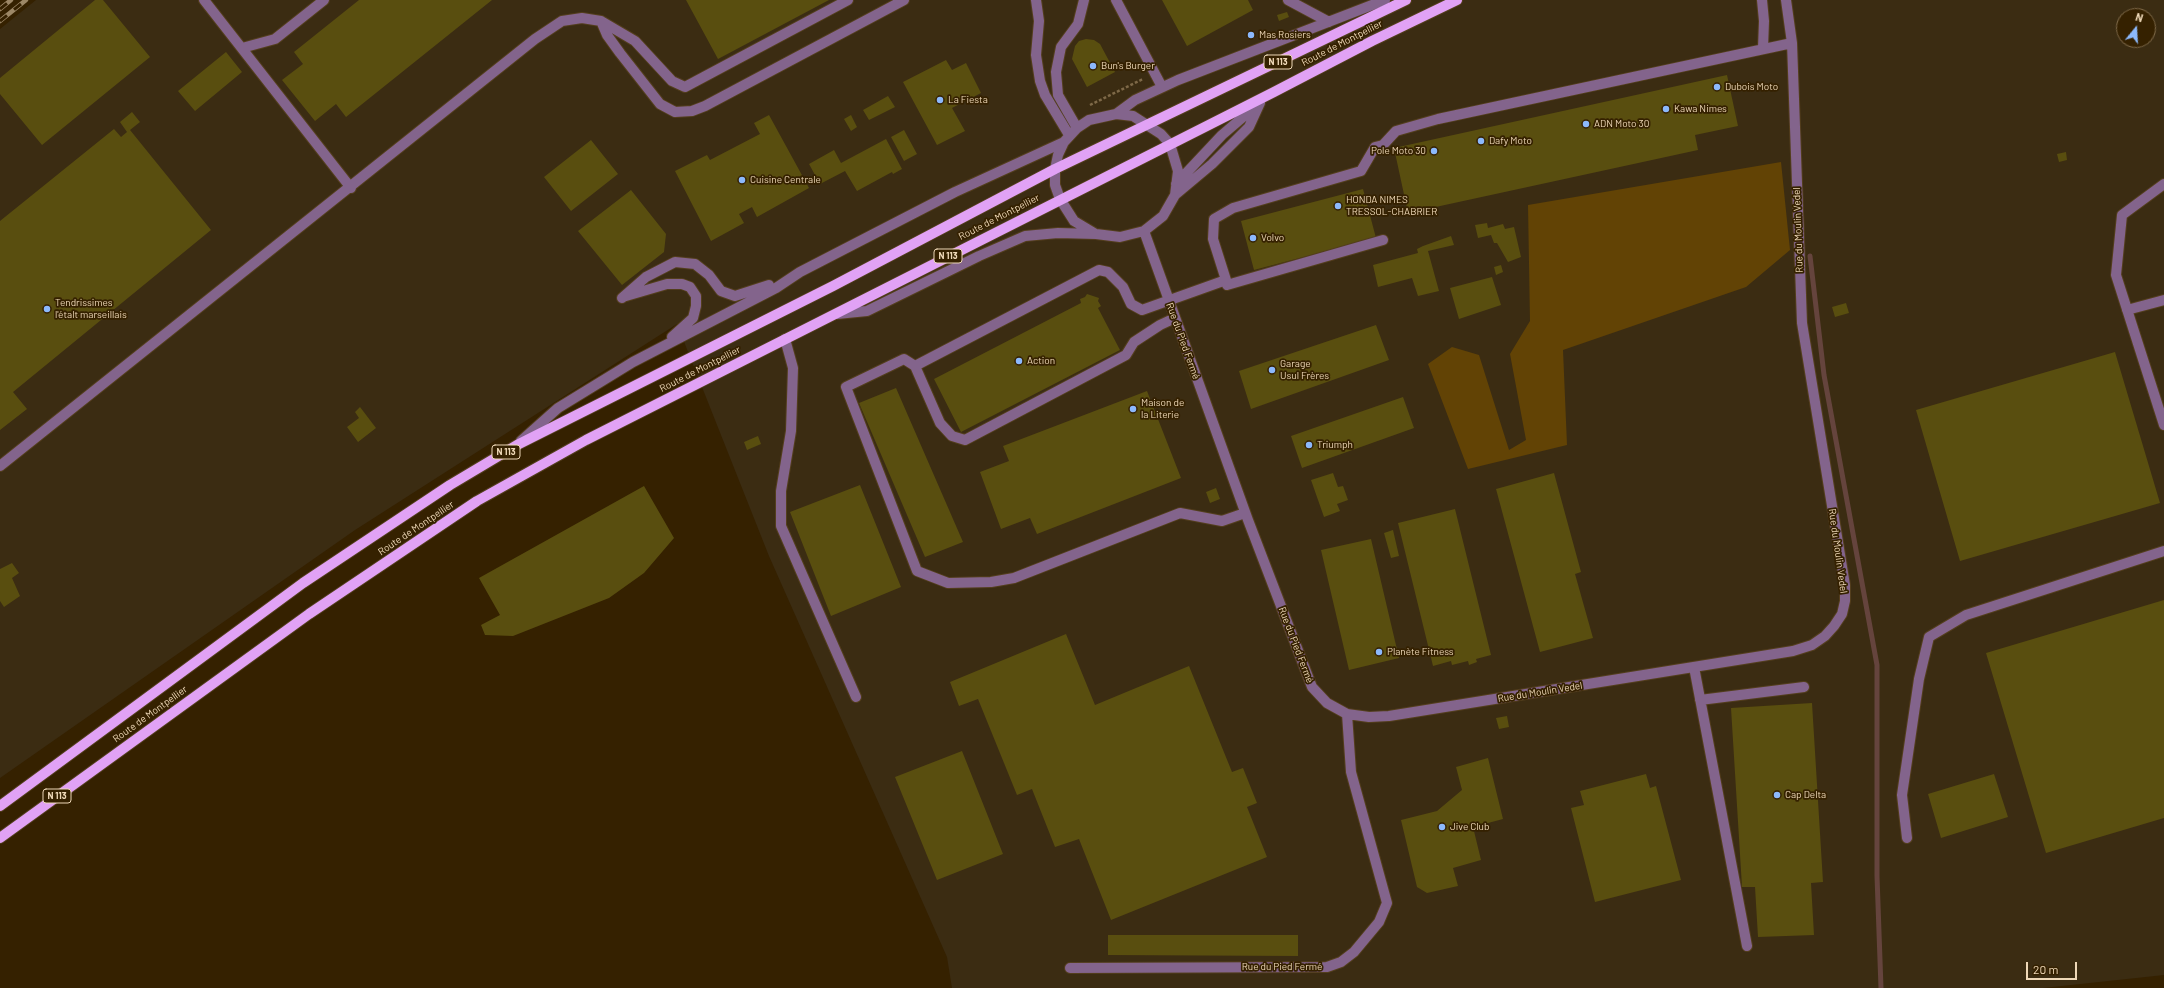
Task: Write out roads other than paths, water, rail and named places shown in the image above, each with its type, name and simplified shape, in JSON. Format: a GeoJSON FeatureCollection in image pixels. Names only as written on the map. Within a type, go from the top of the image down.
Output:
{"type":"FeatureCollection","features":[{"type":"Feature","properties":{"kind":"main road","name":"Route de Montpellier"},"geometry":{"type":"LineString","coordinates":[[0,806],[303,583],[450,485],[517,445],[833,286],[1055,169],[1406,0]]}},
{"type":"Feature","properties":{"kind":"main road","name":"Route de Montpellier"},"geometry":{"type":"LineString","coordinates":[[0,838],[309,614],[477,501],[586,440],[1274,92],[1372,40],[1457,0]]}},
{"type":"Feature","properties":{"kind":"street"},"geometry":{"type":"LineString","coordinates":[[204,0],[351,188]]}},
{"type":"Feature","properties":{"kind":"street"},"geometry":{"type":"LineString","coordinates":[[242,48],[275,39],[324,0]]}},
{"type":"Feature","properties":{"kind":"street"},"geometry":{"type":"LineString","coordinates":[[0,466],[351,188],[535,39],[562,21],[582,18],[601,21],[635,42],[672,81],[685,87],[848,0]]}},
{"type":"Feature","properties":{"kind":"street"},"geometry":{"type":"LineString","coordinates":[[601,21],[607,35],[660,104],[676,112],[692,111],[705,106],[904,0]]}},
{"type":"Feature","properties":{"kind":"street"},"geometry":{"type":"LineString","coordinates":[[1036,0],[1039,20],[1036,55],[1040,81],[1045,95],[1067,139]]}},
{"type":"Feature","properties":{"kind":"street"},"geometry":{"type":"LineString","coordinates":[[1077,128],[1058,95],[1056,72],[1061,47],[1078,24],[1084,0]]}},
{"type":"Feature","properties":{"kind":"street"},"geometry":{"type":"LineString","coordinates":[[1116,0],[1162,87]]}},
{"type":"Feature","properties":{"kind":"street"},"geometry":{"type":"LineString","coordinates":[[1288,0],[1329,22]]}},
{"type":"Feature","properties":{"kind":"street"},"geometry":{"type":"LineString","coordinates":[[1116,114],[1135,100],[1162,87],[1386,0]]}},
{"type":"Feature","properties":{"kind":"street"},"geometry":{"type":"LineString","coordinates":[[1762,0],[1764,21],[1763,48]]}},
{"type":"Feature","properties":{"kind":"street","name":"Rue du Moulin Vedel"},"geometry":{"type":"LineString","coordinates":[[1347,714],[1369,717],[1389,716],[1785,653],[1812,645],[1825,636],[1842,614],[1845,601],[1845,585],[1802,323],[1792,43],[1786,0]]}},
{"type":"Feature","properties":{"kind":"street"},"geometry":{"type":"LineString","coordinates":[[1383,240],[1227,285],[1213,239],[1214,220],[1233,208],[1360,171],[1375,147],[1383,145],[1396,132],[1438,119],[1792,43]]}},
{"type":"Feature","properties":{"kind":"street"},"geometry":{"type":"LineString","coordinates":[[1176,184],[1222,135],[1274,92]]}},
{"type":"Feature","properties":{"kind":"street"},"geometry":{"type":"LineString","coordinates":[[836,314],[867,311],[979,256],[1025,236],[1058,233],[1096,234],[1120,237],[1144,231],[1163,216],[1175,195],[1212,164],[1249,127],[1260,104]]}},
{"type":"Feature","properties":{"kind":"street"},"geometry":{"type":"LineString","coordinates":[[1096,234],[1074,221],[1060,199],[1055,185],[1055,169],[1058,155],[1067,139],[1077,128],[1089,120],[1116,114],[1133,116],[1148,124],[1161,134],[1170,144],[1178,171],[1175,195]]}},
{"type":"Feature","properties":{"kind":"street"},"geometry":{"type":"LineString","coordinates":[[664,345],[693,318],[696,306],[696,296],[690,287],[682,284],[667,284],[622,298],[646,277],[675,262],[695,264],[710,275],[721,291],[734,296],[753,292],[800,272],[955,192],[1067,139]]}},
{"type":"Feature","properties":{"kind":"street"},"geometry":{"type":"LineString","coordinates":[[2164,184],[2122,215],[2116,275],[2164,424]]}},
{"type":"Feature","properties":{"kind":"street","name":"Rue du Pied Fermé"},"geometry":{"type":"LineString","coordinates":[[1070,968],[1327,967],[1341,962],[1354,952],[1382,917],[1387,897],[1351,772],[1347,714],[1327,703],[1312,687],[1245,513],[1144,231]]}},
{"type":"Feature","properties":{"kind":"street"},"geometry":{"type":"LineString","coordinates":[[915,366],[1099,270],[1108,272],[1123,287],[1131,304],[1142,310],[1154,307],[1169,300],[1226,280]]}},
{"type":"Feature","properties":{"kind":"street"},"geometry":{"type":"LineString","coordinates":[[517,445],[558,408],[664,345],[776,288],[800,272]]}},
{"type":"Feature","properties":{"kind":"street"},"geometry":{"type":"LineString","coordinates":[[2127,310],[2164,300]]}},
{"type":"Feature","properties":{"kind":"street"},"geometry":{"type":"LineString","coordinates":[[1175,318],[1160,325],[1134,342],[1126,355],[965,440],[952,436],[940,423],[915,366],[904,359],[846,387],[917,570],[948,583],[991,582],[1014,578],[1180,513],[1222,521],[1245,513]]}},
{"type":"Feature","properties":{"kind":"street"},"geometry":{"type":"LineString","coordinates":[[786,339],[793,368],[793,376],[791,431],[781,491],[781,526],[856,697]]}},
{"type":"Feature","properties":{"kind":"street"},"geometry":{"type":"LineString","coordinates":[[1907,838],[1902,795],[1919,680],[1929,637],[1966,615],[2164,552]]}},
{"type":"Feature","properties":{"kind":"street"},"geometry":{"type":"LineString","coordinates":[[1694,667],[1747,946]]}},
{"type":"Feature","properties":{"kind":"street"},"geometry":{"type":"LineString","coordinates":[[1700,700],[1804,687]]}},
{"type":"Feature","properties":{"kind":"waterway"},"geometry":{"type":"LineString","coordinates":[[1810,256],[1824,375],[1877,665],[1877,876],[1881,988]]}},
{"type":"Feature","properties":{"kind":"railway"},"geometry":{"type":"LineString","coordinates":[[0,9],[11,0]]}},
{"type":"Feature","properties":{"kind":"railway"},"geometry":{"type":"LineString","coordinates":[[0,21],[26,0]]}},
{"type":"Feature","properties":{"kind":"place","name":"Mas Rosiers"},"geometry":{"type":"Point","coordinates":[1251,35]}},
{"type":"Feature","properties":{"kind":"place","name":"Bun's Burger"},"geometry":{"type":"Point","coordinates":[1093,66]}},
{"type":"Feature","properties":{"kind":"place","name":"Dubois Moto"},"geometry":{"type":"Point","coordinates":[1717,87]}},
{"type":"Feature","properties":{"kind":"place","name":"La Fiesta"},"geometry":{"type":"Point","coordinates":[940,100]}},
{"type":"Feature","properties":{"kind":"place","name":"Kawa Nimes"},"geometry":{"type":"Point","coordinates":[1666,109]}},
{"type":"Feature","properties":{"kind":"place","name":"ADN Moto 30"},"geometry":{"type":"Point","coordinates":[1586,124]}},
{"type":"Feature","properties":{"kind":"place","name":"Dafy Moto"},"geometry":{"type":"Point","coordinates":[1481,141]}},
{"type":"Feature","properties":{"kind":"place","name":"Pole Moto 30"},"geometry":{"type":"Point","coordinates":[1434,151]}},
{"type":"Feature","properties":{"kind":"place","name":"Cuisine Centrale"},"geometry":{"type":"Point","coordinates":[742,180]}},
{"type":"Feature","properties":{"kind":"place","name":"HONDA NIMES TRESSOL-CHABRIER"},"geometry":{"type":"Point","coordinates":[1338,206]}},
{"type":"Feature","properties":{"kind":"place","name":"Volvo"},"geometry":{"type":"Point","coordinates":[1253,238]}},
{"type":"Feature","properties":{"kind":"place","name":"Tendrissimes l'étalt marseillais"},"geometry":{"type":"Point","coordinates":[47,309]}},
{"type":"Feature","properties":{"kind":"place","name":"Action"},"geometry":{"type":"Point","coordinates":[1019,361]}},
{"type":"Feature","properties":{"kind":"place","name":"Garage Usul Frères"},"geometry":{"type":"Point","coordinates":[1272,370]}},
{"type":"Feature","properties":{"kind":"place","name":"Maison de la Literie"},"geometry":{"type":"Point","coordinates":[1133,409]}},
{"type":"Feature","properties":{"kind":"place","name":"Triumph"},"geometry":{"type":"Point","coordinates":[1309,445]}},
{"type":"Feature","properties":{"kind":"place","name":"Planète Fitness"},"geometry":{"type":"Point","coordinates":[1379,652]}},
{"type":"Feature","properties":{"kind":"place","name":"Cap Delta"},"geometry":{"type":"Point","coordinates":[1777,795]}},
{"type":"Feature","properties":{"kind":"place","name":"Jive Club"},"geometry":{"type":"Point","coordinates":[1442,827]}}]}
